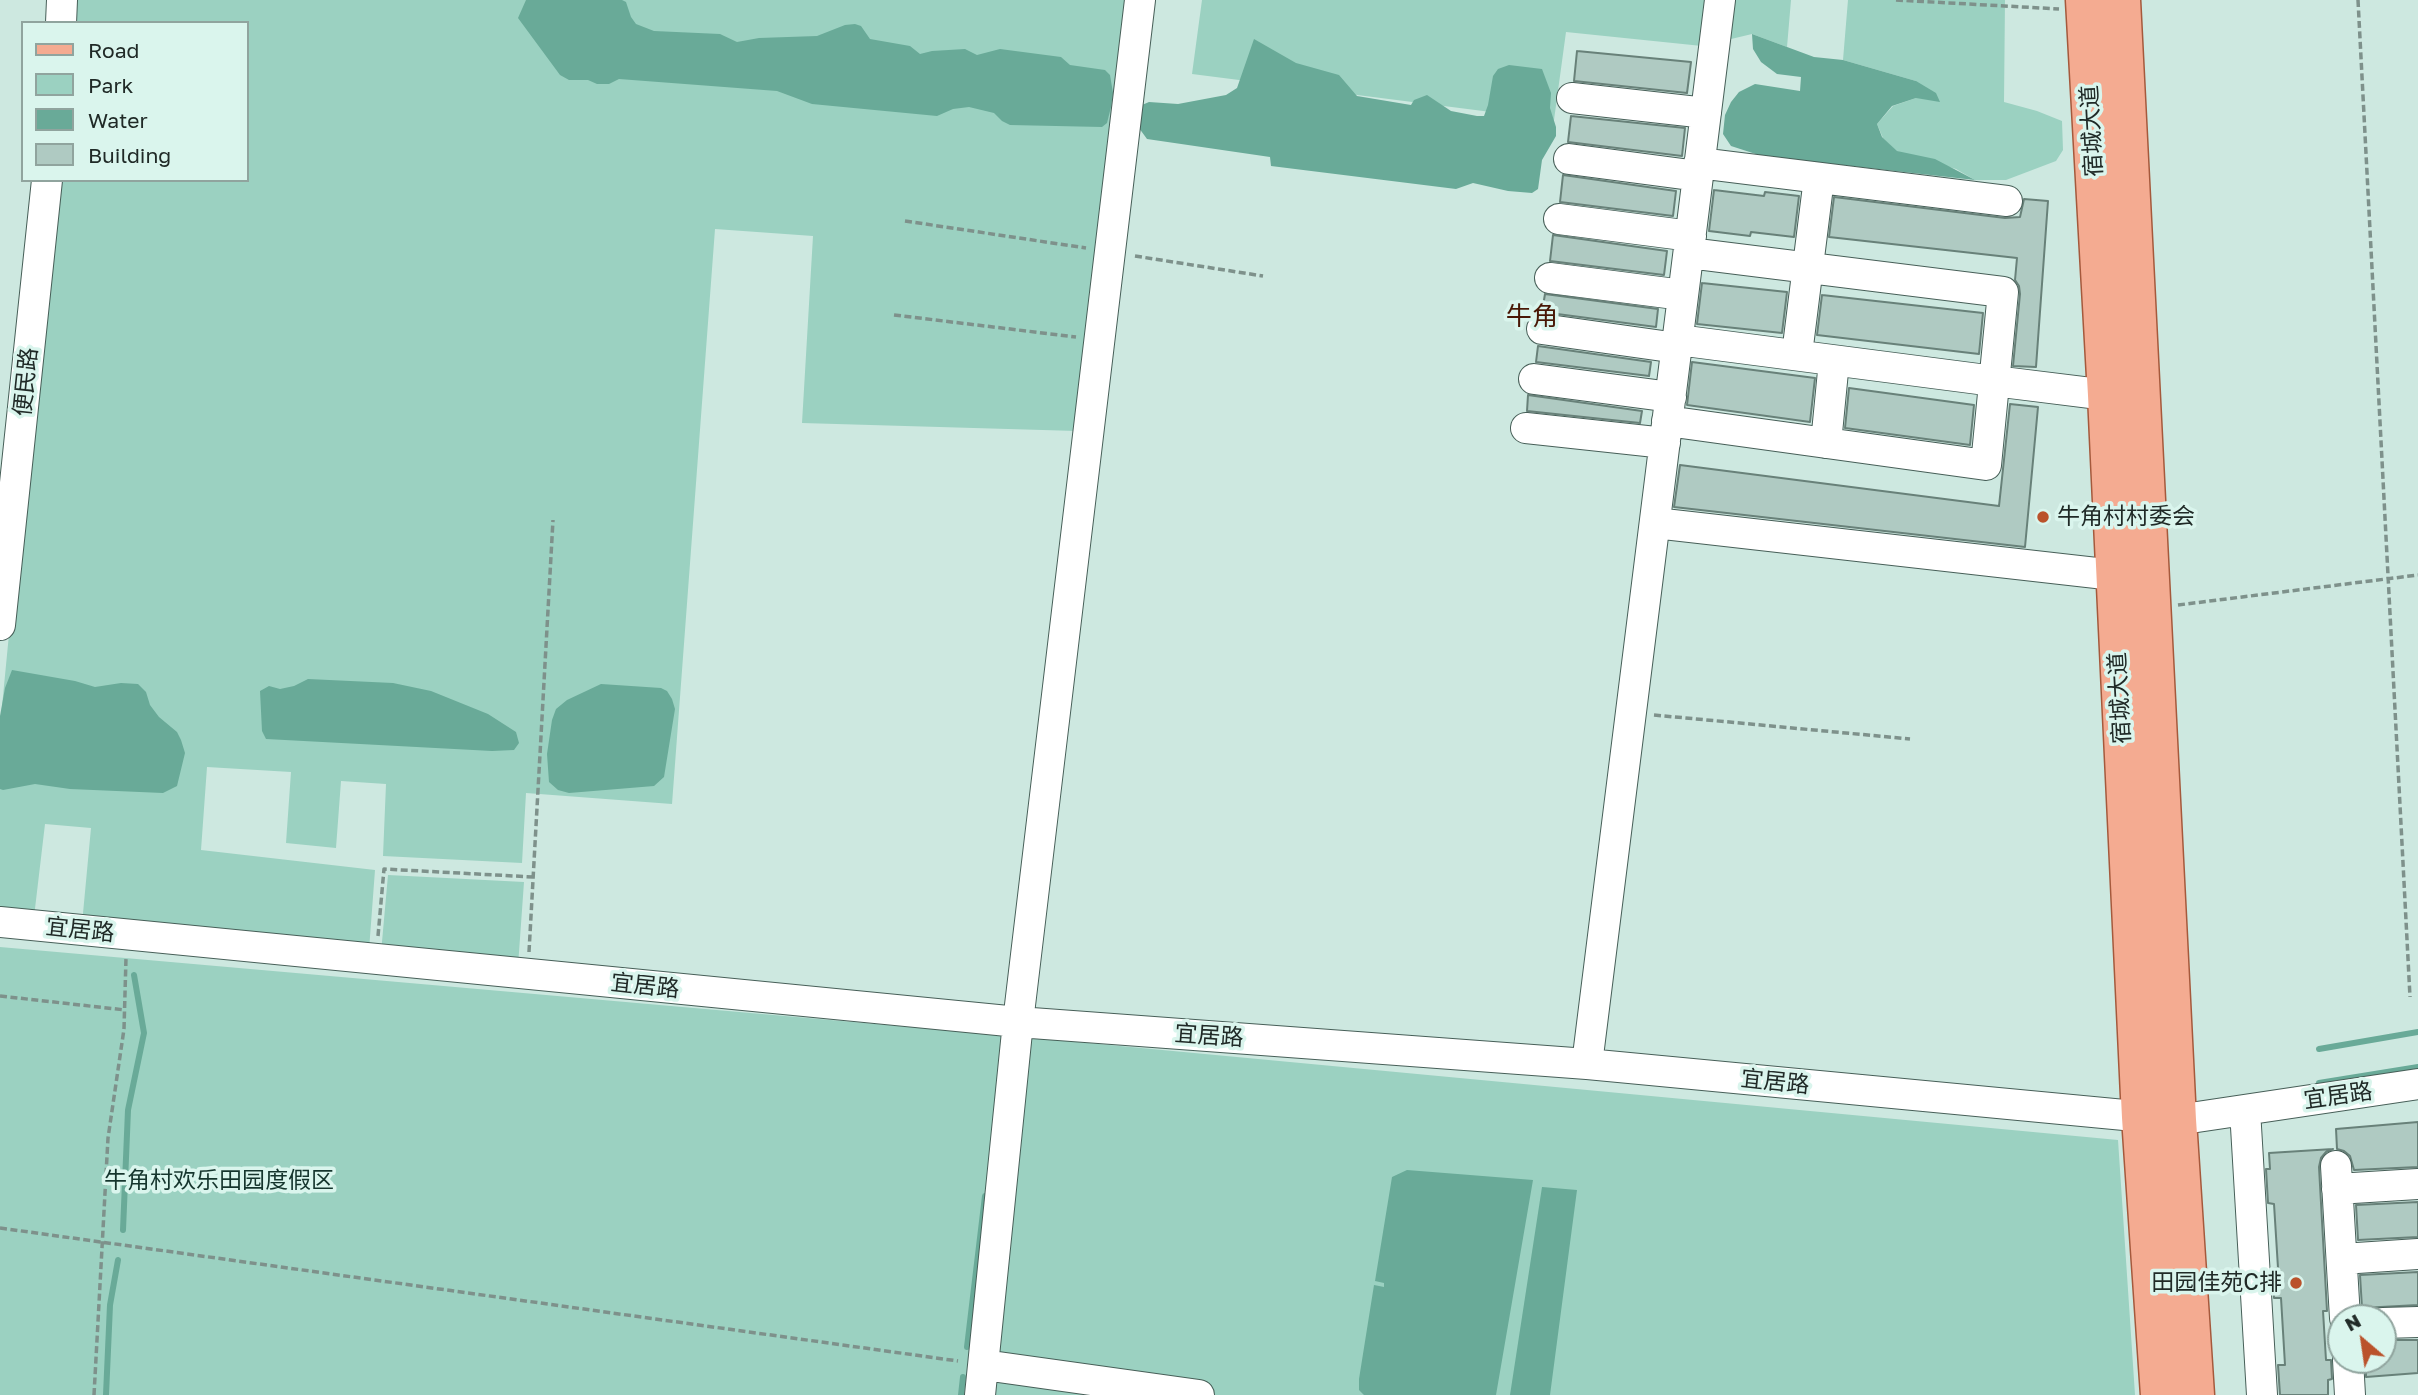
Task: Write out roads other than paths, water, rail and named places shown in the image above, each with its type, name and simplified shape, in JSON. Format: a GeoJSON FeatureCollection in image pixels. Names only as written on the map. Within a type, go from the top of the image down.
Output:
{"type":"FeatureCollection","features":[{"type":"Feature","properties":{"kind":"main road","name":"宿城大道"},"geometry":{"type":"LineString","coordinates":[[2097,4],[2124,395],[2152,608],[2160,1395]]}},
{"type":"Feature","properties":{"kind":"main road","name":"宿城大道"},"geometry":{"type":"LineString","coordinates":[[2124,395],[2114,575],[2159,1118],[2195,1395]]}},
{"type":"Feature","properties":{"kind":"street"},"geometry":{"type":"LineString","coordinates":[[61,21],[62,0]]}},
{"type":"Feature","properties":{"kind":"street"},"geometry":{"type":"LineString","coordinates":[[980,1395],[1018,1022],[1140,0]]}},
{"type":"Feature","properties":{"kind":"street"},"geometry":{"type":"LineString","coordinates":[[1587,1064],[1720,0]]}},
{"type":"Feature","properties":{"kind":"street"},"geometry":{"type":"LineString","coordinates":[[1573,99],[1706,113]]}},
{"type":"Feature","properties":{"kind":"street"},"geometry":{"type":"LineString","coordinates":[[1569,159],[1819,178],[2007,201]]}},
{"type":"Feature","properties":{"kind":"street"},"geometry":{"type":"LineString","coordinates":[[1797,354],[1819,178]]}},
{"type":"Feature","properties":{"kind":"street","name":"便民路"},"geometry":{"type":"LineString","coordinates":[[0,625],[47,182]]}},
{"type":"Feature","properties":{"kind":"street"},"geometry":{"type":"LineString","coordinates":[[1534,379],[1668,421],[1986,465],[2003,292],[1807,268],[1559,219]]}},
{"type":"Feature","properties":{"kind":"street"},"geometry":{"type":"LineString","coordinates":[[1550,278],[1684,295]]}},
{"type":"Feature","properties":{"kind":"street"},"geometry":{"type":"LineString","coordinates":[[1542,330],[1797,354],[1834,361],[2124,395]]}},
{"type":"Feature","properties":{"kind":"street"},"geometry":{"type":"LineString","coordinates":[[1826,443],[1834,361]]}},
{"type":"Feature","properties":{"kind":"street"},"geometry":{"type":"LineString","coordinates":[[1526,428],[1668,421]]}},
{"type":"Feature","properties":{"kind":"street"},"geometry":{"type":"LineString","coordinates":[[1655,523],[2114,575]]}},
{"type":"Feature","properties":{"kind":"street","name":"宜居路"},"geometry":{"type":"LineString","coordinates":[[0,922],[1018,1022],[1587,1064],[2159,1118],[2245,1110],[2418,1084]]}},
{"type":"Feature","properties":{"kind":"street"},"geometry":{"type":"LineString","coordinates":[[2245,1110],[2262,1395]]}},
{"type":"Feature","properties":{"kind":"street"},"geometry":{"type":"LineString","coordinates":[[2344,1304],[2337,1178],[2418,1184]]}},
{"type":"Feature","properties":{"kind":"street"},"geometry":{"type":"LineString","coordinates":[[2342,1259],[2418,1254]]}},
{"type":"Feature","properties":{"kind":"street"},"geometry":{"type":"LineString","coordinates":[[2397,1323],[2418,1322]]}},
{"type":"Feature","properties":{"kind":"street"},"geometry":{"type":"LineString","coordinates":[[984,1365],[1199,1395]]}},
{"type":"Feature","properties":{"kind":"street"},"geometry":{"type":"LineString","coordinates":[[2349,1374],[2350,1395]]}},
{"type":"Feature","properties":{"kind":"water"},"geometry":{"type":"Polygon","coordinates":[[[526,0],[622,0],[626,2],[636,24],[654,31],[720,34],[737,42],[759,38],[817,36],[855,24],[861,26],[870,39],[910,46],[920,54],[965,49],[977,55],[1000,49],[1061,57],[1070,65],[1105,70],[1110,75],[1113,93],[1111,107],[1107,123],[1102,127],[1010,125],[994,113],[969,107],[953,109],[937,116],[812,104],[777,91],[619,79],[609,84],[569,80],[560,75],[518,18],[526,0]]]}},
{"type":"Feature","properties":{"kind":"water"},"geometry":{"type":"Polygon","coordinates":[[[1752,34],[1814,57],[1843,60],[1916,81],[1936,93],[1940,102],[1916,98],[1892,106],[1877,124],[1882,137],[1897,151],[1935,159],[1975,180],[1762,156],[1731,146],[1723,134],[1725,115],[1739,92],[1755,84],[1800,91],[1801,77],[1777,74],[1761,62],[1753,49],[1752,34]]]}},
{"type":"Feature","properties":{"kind":"water"},"geometry":{"type":"Polygon","coordinates":[[[1254,39],[1296,63],[1339,75],[1357,96],[1411,105],[1414,100],[1427,95],[1451,111],[1477,116],[1484,116],[1493,76],[1498,69],[1509,65],[1542,69],[1551,93],[1550,108],[1556,136],[1542,160],[1538,189],[1532,193],[1508,191],[1473,183],[1456,189],[1271,166],[1270,157],[1147,139],[1139,128],[1142,105],[1149,102],[1178,104],[1226,95],[1237,88],[1254,39]]]}},
{"type":"Feature","properties":{"kind":"water"},"geometry":{"type":"Polygon","coordinates":[[[12,670],[95,687],[121,683],[138,684],[146,692],[150,705],[159,717],[177,732],[181,740],[185,753],[177,786],[163,793],[70,789],[35,784],[0,789],[0,716],[5,688],[12,670]]]}},
{"type":"Feature","properties":{"kind":"water"},"geometry":{"type":"Polygon","coordinates":[[[308,679],[393,683],[431,691],[488,714],[516,732],[519,743],[514,750],[492,751],[266,739],[262,731],[260,691],[269,686],[280,689],[294,686],[308,679]]]}},
{"type":"Feature","properties":{"kind":"water"},"geometry":{"type":"Polygon","coordinates":[[[601,684],[661,688],[667,691],[672,699],[675,709],[664,777],[654,786],[569,793],[558,790],[549,782],[547,754],[556,709],[567,700],[601,684]]]}},
{"type":"Feature","properties":{"kind":"water"},"geometry":{"type":"Polygon","coordinates":[[[1407,1170],[1533,1180],[1496,1395],[1364,1395],[1359,1390],[1374,1285],[1384,1287],[1384,1283],[1375,1281],[1392,1177],[1407,1170]]]}},
{"type":"Feature","properties":{"kind":"water"},"geometry":{"type":"Polygon","coordinates":[[[1542,1187],[1577,1190],[1550,1395],[1510,1395],[1542,1187]]]}},
{"type":"Feature","properties":{"kind":"waterway"},"geometry":{"type":"LineString","coordinates":[[123,1230],[128,1110],[144,1033],[134,975]]}},
{"type":"Feature","properties":{"kind":"waterway"},"geometry":{"type":"LineString","coordinates":[[2319,1049],[2418,1032]]}},
{"type":"Feature","properties":{"kind":"waterway"},"geometry":{"type":"LineString","coordinates":[[2319,1083],[2418,1067]]}},
{"type":"Feature","properties":{"kind":"waterway"},"geometry":{"type":"LineString","coordinates":[[967,1347],[985,1196]]}},
{"type":"Feature","properties":{"kind":"waterway"},"geometry":{"type":"LineString","coordinates":[[106,1395],[110,1305],[118,1260]]}},
{"type":"Feature","properties":{"kind":"waterway"},"geometry":{"type":"LineString","coordinates":[[961,1395],[963,1377]]}},
{"type":"Feature","properties":{"kind":"place","name":"牛角村村委会"},"geometry":{"type":"Point","coordinates":[2043,517]}},
{"type":"Feature","properties":{"kind":"place","name":"田园佳苑C排"},"geometry":{"type":"Point","coordinates":[2296,1283]}},
{"type":"Feature","properties":{"kind":"district","name":"牛角"},"geometry":{"type":"Point","coordinates":[1532,317]}},
{"type":"Feature","properties":{"kind":"park label","name":"牛角村欢乐田园度假区"},"geometry":{"type":"Point","coordinates":[219,1181]}}]}
